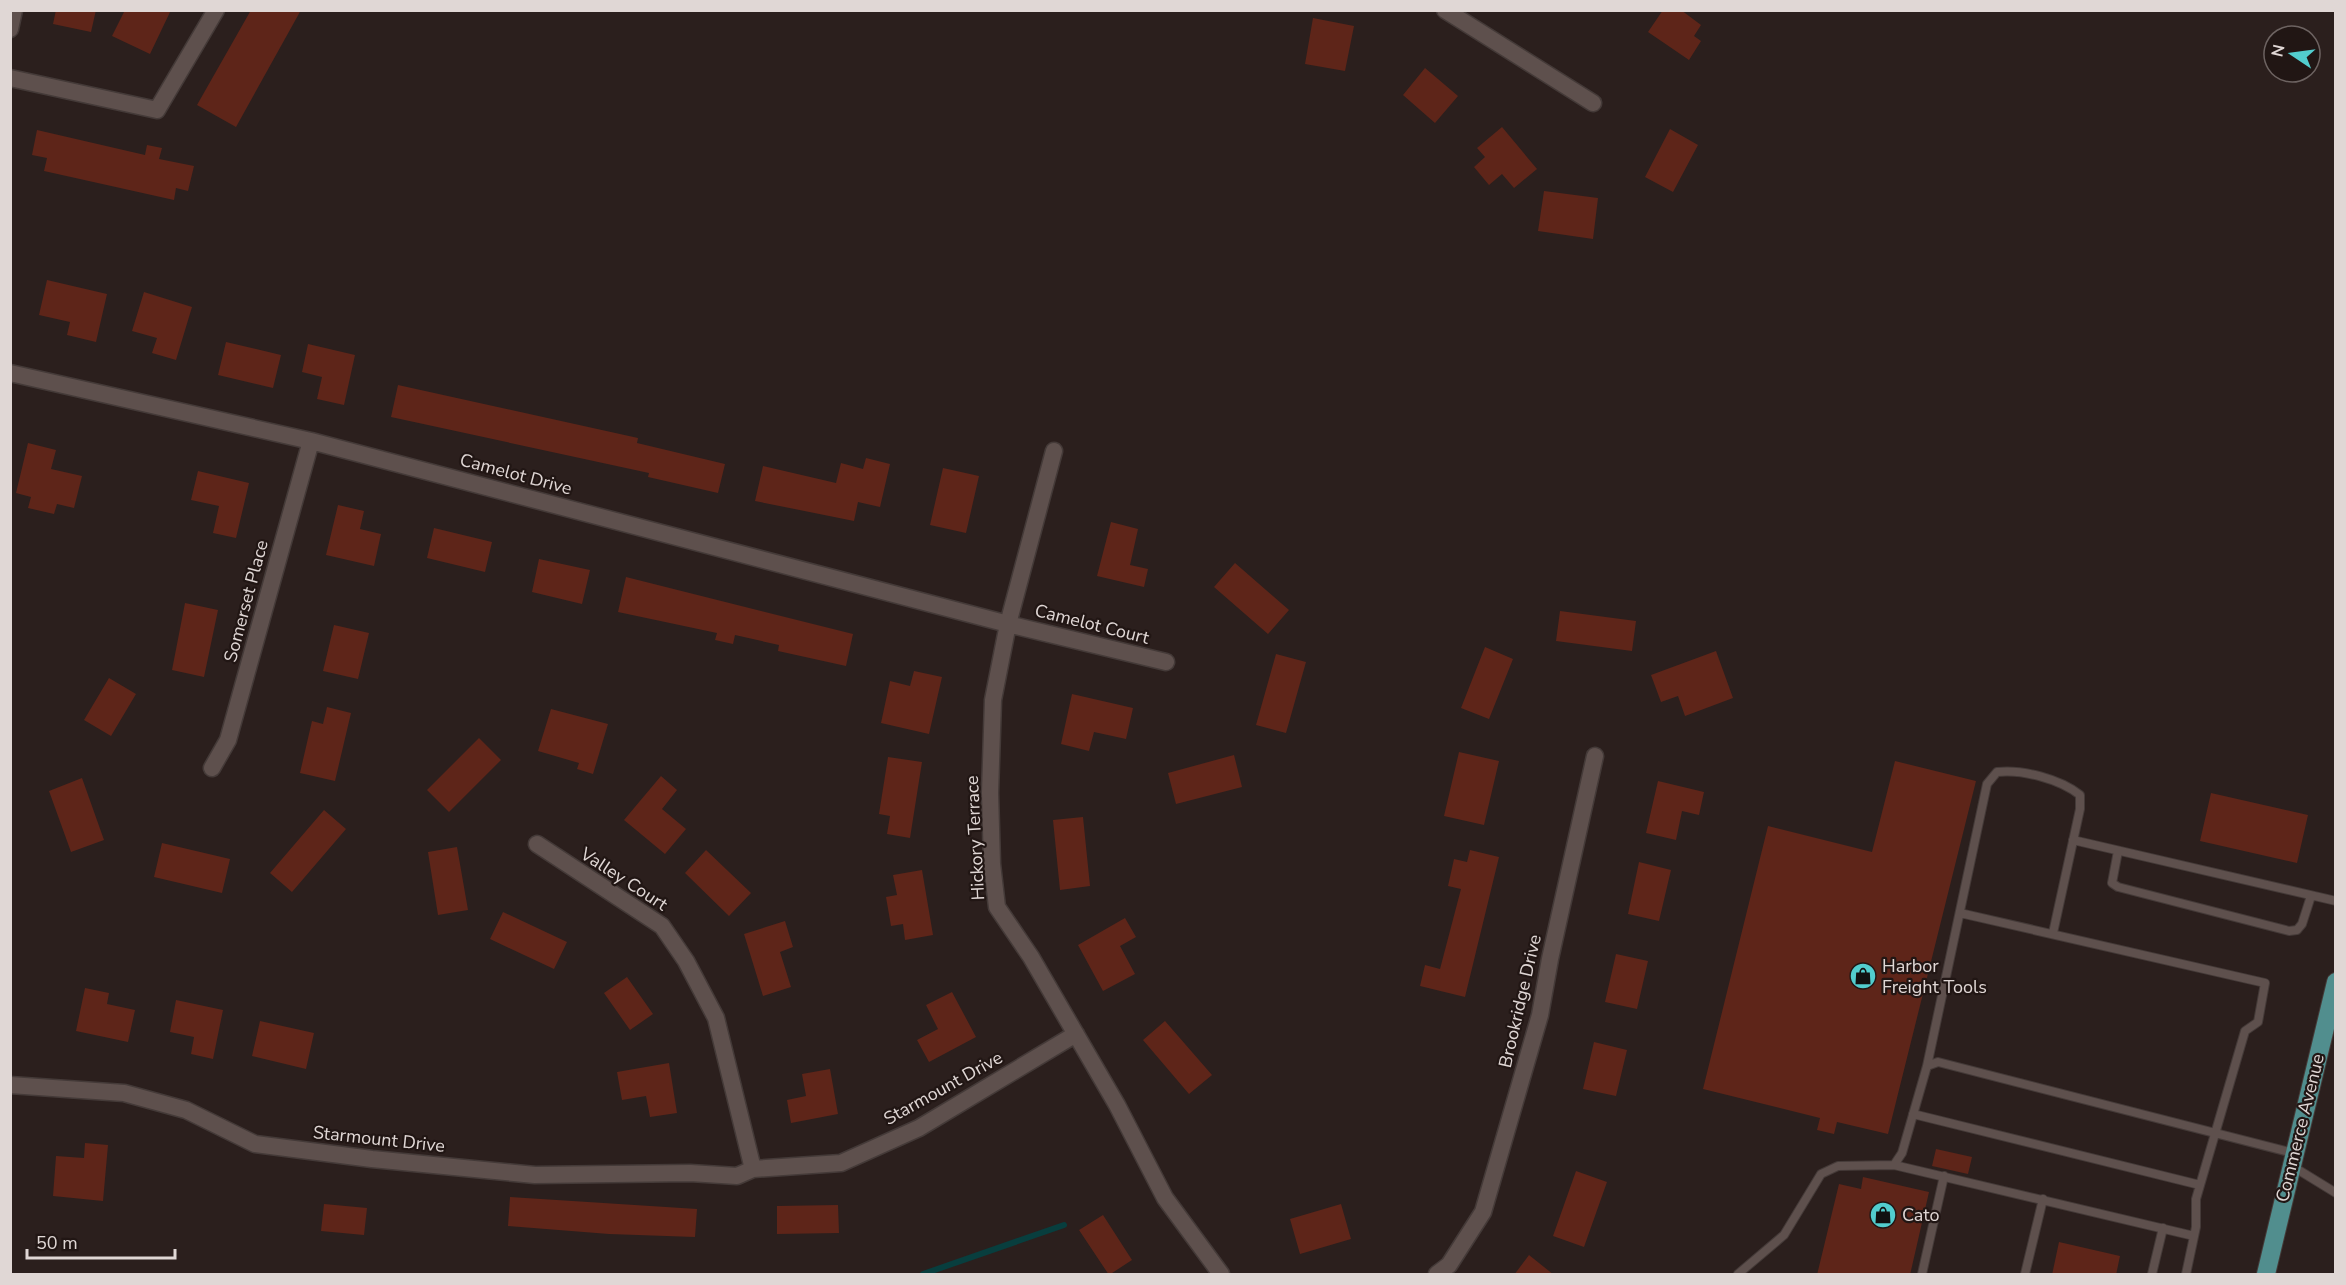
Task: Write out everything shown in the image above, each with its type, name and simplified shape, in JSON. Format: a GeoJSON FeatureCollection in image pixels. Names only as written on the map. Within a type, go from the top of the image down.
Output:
{"type":"FeatureCollection","features":[{"type":"Feature","properties":{"kind":"main road","name":"Commerce Avenue"},"geometry":{"type":"LineString","coordinates":[[2266,1275],[2336,982]]}},
{"type":"Feature","properties":{"kind":"street"},"geometry":{"type":"LineString","coordinates":[[10,29],[14,10]]}},
{"type":"Feature","properties":{"kind":"street"},"geometry":{"type":"LineString","coordinates":[[10,78],[157,110],[216,10]]}},
{"type":"Feature","properties":{"kind":"street"},"geometry":{"type":"LineString","coordinates":[[1445,10],[1593,103]]}},
{"type":"Feature","properties":{"kind":"street","name":"Camelot Drive"},"geometry":{"type":"LineString","coordinates":[[10,373],[311,441],[1008,624]]}},
{"type":"Feature","properties":{"kind":"street","name":"Somerset Place"},"geometry":{"type":"LineString","coordinates":[[212,768],[228,740],[311,441]]}},
{"type":"Feature","properties":{"kind":"street","name":"Hickory Terrace"},"geometry":{"type":"LineString","coordinates":[[1054,452],[1008,624],[993,700],[990,793],[992,864],[997,906],[1117,1105],[1165,1198],[1221,1275]]}},
{"type":"Feature","properties":{"kind":"street","name":"Camelot Court"},"geometry":{"type":"LineString","coordinates":[[1008,624],[1166,662]]}},
{"type":"Feature","properties":{"kind":"street","name":"Brookridge Drive"},"geometry":{"type":"LineString","coordinates":[[1437,1275],[1449,1265],[1483,1212],[1540,1015],[1594,756]]}},
{"type":"Feature","properties":{"kind":"street","name":"Valley Court"},"geometry":{"type":"LineString","coordinates":[[537,844],[662,926],[686,961],[716,1018],[753,1169]]}},
{"type":"Feature","properties":{"kind":"street","name":"Starmount Drive"},"geometry":{"type":"LineString","coordinates":[[10,1085],[124,1093],[186,1110],[255,1144],[372,1159],[535,1175],[690,1173],[737,1176],[753,1169],[840,1163],[919,1128],[1076,1034]]}},
{"type":"Feature","properties":{"kind":"lane"},"geometry":{"type":"LineString","coordinates":[[1894,1165],[1902,1154],[1927,1066],[1987,784],[1997,772],[2012,771],[2069,786],[2080,795],[2053,933]]}},
{"type":"Feature","properties":{"kind":"lane"},"geometry":{"type":"LineString","coordinates":[[2073,840],[2336,902]]}},
{"type":"Feature","properties":{"kind":"lane"},"geometry":{"type":"LineString","coordinates":[[2118,850],[2112,876],[2112,883],[2118,887],[2289,931],[2297,930],[2302,924],[2311,896]]}},
{"type":"Feature","properties":{"kind":"lane"},"geometry":{"type":"LineString","coordinates":[[1960,913],[2265,983],[2258,1022],[2246,1031],[2196,1199],[2194,1236],[2186,1275]]}},
{"type":"Feature","properties":{"kind":"lane"},"geometry":{"type":"LineString","coordinates":[[1927,1066],[1938,1062],[2214,1133],[2292,1159],[2336,1192]]}},
{"type":"Feature","properties":{"kind":"lane"},"geometry":{"type":"LineString","coordinates":[[1913,1113],[2200,1185]]}},
{"type":"Feature","properties":{"kind":"lane"},"geometry":{"type":"LineString","coordinates":[[1738,1275],[1784,1235],[1821,1174],[1838,1166],[1894,1165],[2194,1236]]}},
{"type":"Feature","properties":{"kind":"lane"},"geometry":{"type":"LineString","coordinates":[[1922,1275],[1944,1176]]}},
{"type":"Feature","properties":{"kind":"lane"},"geometry":{"type":"LineString","coordinates":[[2025,1275],[2043,1199]]}},
{"type":"Feature","properties":{"kind":"lane"},"geometry":{"type":"LineString","coordinates":[[2152,1275],[2163,1228]]}},
{"type":"Feature","properties":{"kind":"building"},"geometry":{"type":"Polygon","coordinates":[[[56,10],[96,10],[91,32],[53,24],[56,10]]]}},
{"type":"Feature","properties":{"kind":"building"},"geometry":{"type":"Polygon","coordinates":[[[125,10],[171,10],[150,54],[112,36],[125,10]]]}},
{"type":"Feature","properties":{"kind":"building"},"geometry":{"type":"Polygon","coordinates":[[[251,10],[301,10],[236,127],[197,105],[251,10]]]}},
{"type":"Feature","properties":{"kind":"building"},"geometry":{"type":"Polygon","coordinates":[[[1663,10],[1681,10],[1701,25],[1694,36],[1701,41],[1689,60],[1648,32],[1663,10]]]}},
{"type":"Feature","properties":{"kind":"building"},"geometry":{"type":"Polygon","coordinates":[[[1313,18],[1354,26],[1345,71],[1305,64],[1313,18]]]}},
{"type":"Feature","properties":{"kind":"building"},"geometry":{"type":"Polygon","coordinates":[[[1425,68],[1458,96],[1435,123],[1403,95],[1425,68]]]}},
{"type":"Feature","properties":{"kind":"building"},"geometry":{"type":"Polygon","coordinates":[[[1502,127],[1537,169],[1514,188],[1502,174],[1489,185],[1474,167],[1485,157],[1477,148],[1502,127]]]}},
{"type":"Feature","properties":{"kind":"building"},"geometry":{"type":"Polygon","coordinates":[[[1670,129],[1698,145],[1673,192],[1645,177],[1670,129]]]}},
{"type":"Feature","properties":{"kind":"building"},"geometry":{"type":"Polygon","coordinates":[[[37,130],[145,155],[147,145],[162,148],[159,159],[194,166],[188,191],[176,188],[174,200],[44,171],[47,158],[32,155],[37,130]]]}},
{"type":"Feature","properties":{"kind":"building"},"geometry":{"type":"Polygon","coordinates":[[[1544,191],[1598,198],[1593,239],[1538,231],[1544,191]]]}},
{"type":"Feature","properties":{"kind":"building"},"geometry":{"type":"Polygon","coordinates":[[[47,280],[107,294],[96,342],[67,335],[70,322],[39,315],[47,280]]]}},
{"type":"Feature","properties":{"kind":"building"},"geometry":{"type":"Polygon","coordinates":[[[144,292],[192,307],[176,360],[152,353],[157,338],[132,331],[144,292]]]}},
{"type":"Feature","properties":{"kind":"building"},"geometry":{"type":"Polygon","coordinates":[[[226,342],[281,355],[273,388],[218,375],[226,342]]]}},
{"type":"Feature","properties":{"kind":"building"},"geometry":{"type":"Polygon","coordinates":[[[308,344],[355,355],[344,405],[317,399],[322,377],[302,372],[308,344]]]}},
{"type":"Feature","properties":{"kind":"building"},"geometry":{"type":"Polygon","coordinates":[[[398,385],[638,438],[637,443],[725,464],[718,493],[648,477],[649,473],[391,417],[398,385]]]}},
{"type":"Feature","properties":{"kind":"building"},"geometry":{"type":"Polygon","coordinates":[[[28,443],[56,450],[51,469],[82,476],[74,508],[57,504],[54,514],[28,508],[31,497],[16,493],[28,443]]]}},
{"type":"Feature","properties":{"kind":"building"},"geometry":{"type":"Polygon","coordinates":[[[866,458],[890,464],[880,507],[858,502],[854,521],[755,501],[763,466],[836,483],[841,463],[863,469],[866,458]]]}},
{"type":"Feature","properties":{"kind":"building"},"geometry":{"type":"Polygon","coordinates":[[[943,468],[979,476],[966,533],[930,525],[943,468]]]}},
{"type":"Feature","properties":{"kind":"building"},"geometry":{"type":"Polygon","coordinates":[[[198,471],[249,483],[236,538],[213,533],[219,506],[191,500],[198,471]]]}},
{"type":"Feature","properties":{"kind":"building"},"geometry":{"type":"Polygon","coordinates":[[[338,505],[364,511],[360,529],[381,534],[374,566],[326,555],[338,505]]]}},
{"type":"Feature","properties":{"kind":"building"},"geometry":{"type":"Polygon","coordinates":[[[1111,522],[1138,529],[1130,565],[1148,569],[1144,587],[1097,576],[1111,522]]]}},
{"type":"Feature","properties":{"kind":"building"},"geometry":{"type":"Polygon","coordinates":[[[434,528],[492,542],[485,572],[427,558],[434,528]]]}},
{"type":"Feature","properties":{"kind":"building"},"geometry":{"type":"Polygon","coordinates":[[[539,559],[590,570],[582,604],[532,592],[539,559]]]}},
{"type":"Feature","properties":{"kind":"building"},"geometry":{"type":"Polygon","coordinates":[[[1235,563],[1289,610],[1268,634],[1214,587],[1235,563]]]}},
{"type":"Feature","properties":{"kind":"building"},"geometry":{"type":"Polygon","coordinates":[[[626,577],[853,634],[846,666],[778,651],[779,645],[735,635],[733,644],[715,640],[717,633],[618,612],[626,577]]]}},
{"type":"Feature","properties":{"kind":"building"},"geometry":{"type":"Polygon","coordinates":[[[185,603],[218,610],[204,677],[172,670],[185,603]]]}},
{"type":"Feature","properties":{"kind":"building"},"geometry":{"type":"Polygon","coordinates":[[[1560,611],[1636,621],[1632,651],[1556,641],[1560,611]]]}},
{"type":"Feature","properties":{"kind":"building"},"geometry":{"type":"Polygon","coordinates":[[[334,625],[369,633],[358,679],[323,671],[334,625]]]}},
{"type":"Feature","properties":{"kind":"building"},"geometry":{"type":"Polygon","coordinates":[[[1485,647],[1513,659],[1489,719],[1461,708],[1485,647]]]}},
{"type":"Feature","properties":{"kind":"building"},"geometry":{"type":"Polygon","coordinates":[[[1716,651],[1733,698],[1685,716],[1678,696],[1661,702],[1651,675],[1716,651]]]}},
{"type":"Feature","properties":{"kind":"building"},"geometry":{"type":"Polygon","coordinates":[[[1276,654],[1306,662],[1286,733],[1256,725],[1276,654]]]}},
{"type":"Feature","properties":{"kind":"building"},"geometry":{"type":"Polygon","coordinates":[[[914,671],[942,677],[929,734],[881,723],[890,681],[910,686],[914,671]]]}},
{"type":"Feature","properties":{"kind":"building"},"geometry":{"type":"Polygon","coordinates":[[[109,678],[136,694],[111,736],[84,720],[109,678]]]}},
{"type":"Feature","properties":{"kind":"building"},"geometry":{"type":"Polygon","coordinates":[[[1072,694],[1133,708],[1126,739],[1094,732],[1089,751],[1061,744],[1072,694]]]}},
{"type":"Feature","properties":{"kind":"building"},"geometry":{"type":"Polygon","coordinates":[[[327,707],[351,713],[335,781],[300,773],[312,721],[323,724],[327,707]]]}},
{"type":"Feature","properties":{"kind":"building"},"geometry":{"type":"Polygon","coordinates":[[[551,709],[608,724],[593,774],[577,769],[579,763],[538,751],[551,709]]]}},
{"type":"Feature","properties":{"kind":"building"},"geometry":{"type":"Polygon","coordinates":[[[479,738],[501,760],[449,812],[427,790],[479,738]]]}},
{"type":"Feature","properties":{"kind":"building"},"geometry":{"type":"Polygon","coordinates":[[[1459,752],[1499,761],[1484,825],[1444,816],[1459,752]]]}},
{"type":"Feature","properties":{"kind":"building"},"geometry":{"type":"Polygon","coordinates":[[[1234,755],[1242,787],[1176,804],[1168,773],[1234,755]]]}},
{"type":"Feature","properties":{"kind":"building"},"geometry":{"type":"Polygon","coordinates":[[[888,757],[922,762],[910,838],[887,834],[890,816],[879,814],[888,757]]]}},
{"type":"Feature","properties":{"kind":"building"},"geometry":{"type":"Polygon","coordinates":[[[1895,761],[1976,781],[1888,1134],[1837,1122],[1834,1134],[1817,1130],[1820,1118],[1703,1089],[1768,826],[1872,852],[1895,761]]]}},
{"type":"Feature","properties":{"kind":"building"},"geometry":{"type":"Polygon","coordinates":[[[661,776],[677,790],[662,809],[686,829],[665,854],[624,820],[661,776]]]}},
{"type":"Feature","properties":{"kind":"building"},"geometry":{"type":"Polygon","coordinates":[[[82,778],[104,840],[71,852],[49,791],[82,778]]]}},
{"type":"Feature","properties":{"kind":"building"},"geometry":{"type":"Polygon","coordinates":[[[1658,781],[1704,792],[1699,815],[1682,811],[1676,840],[1646,833],[1658,781]]]}},
{"type":"Feature","properties":{"kind":"building"},"geometry":{"type":"Polygon","coordinates":[[[2211,793],[2308,815],[2297,863],[2200,841],[2211,793]]]}},
{"type":"Feature","properties":{"kind":"building"},"geometry":{"type":"Polygon","coordinates":[[[324,810],[346,829],[292,892],[270,873],[324,810]]]}},
{"type":"Feature","properties":{"kind":"building"},"geometry":{"type":"Polygon","coordinates":[[[1083,817],[1090,886],[1060,890],[1053,820],[1083,817]]]}},
{"type":"Feature","properties":{"kind":"building"},"geometry":{"type":"Polygon","coordinates":[[[162,843],[230,859],[222,893],[154,877],[162,843]]]}},
{"type":"Feature","properties":{"kind":"building"},"geometry":{"type":"Polygon","coordinates":[[[457,847],[468,910],[438,915],[428,852],[457,847]]]}},
{"type":"Feature","properties":{"kind":"building"},"geometry":{"type":"Polygon","coordinates":[[[706,850],[751,893],[729,916],[685,873],[706,850]]]}},
{"type":"Feature","properties":{"kind":"building"},"geometry":{"type":"Polygon","coordinates":[[[1470,850],[1499,857],[1465,997],[1420,986],[1425,965],[1440,969],[1461,889],[1448,886],[1454,859],[1467,862],[1470,850]]]}},
{"type":"Feature","properties":{"kind":"building"},"geometry":{"type":"Polygon","coordinates":[[[1639,862],[1671,870],[1659,921],[1628,914],[1639,862]]]}},
{"type":"Feature","properties":{"kind":"building"},"geometry":{"type":"Polygon","coordinates":[[[922,870],[933,935],[905,940],[903,924],[891,926],[886,897],[897,895],[893,875],[922,870]]]}},
{"type":"Feature","properties":{"kind":"building"},"geometry":{"type":"Polygon","coordinates":[[[503,912],[567,942],[554,969],[490,939],[503,912]]]}},
{"type":"Feature","properties":{"kind":"building"},"geometry":{"type":"Polygon","coordinates":[[[1125,918],[1136,937],[1120,946],[1135,974],[1103,991],[1078,945],[1125,918]]]}},
{"type":"Feature","properties":{"kind":"building"},"geometry":{"type":"Polygon","coordinates":[[[785,921],[793,947],[780,952],[791,987],[763,996],[744,934],[785,921]]]}},
{"type":"Feature","properties":{"kind":"building"},"geometry":{"type":"Polygon","coordinates":[[[1616,954],[1648,961],[1637,1009],[1605,1002],[1616,954]]]}},
{"type":"Feature","properties":{"kind":"building"},"geometry":{"type":"Polygon","coordinates":[[[627,977],[653,1014],[630,1030],[604,993],[627,977]]]}},
{"type":"Feature","properties":{"kind":"building"},"geometry":{"type":"Polygon","coordinates":[[[85,988],[109,993],[107,1004],[135,1010],[128,1042],[76,1031],[85,988]]]}},
{"type":"Feature","properties":{"kind":"building"},"geometry":{"type":"Polygon","coordinates":[[[952,992],[976,1037],[929,1062],[917,1040],[938,1029],[926,1005],[952,992]]]}},
{"type":"Feature","properties":{"kind":"building"},"geometry":{"type":"Polygon","coordinates":[[[176,1000],[223,1010],[213,1059],[191,1054],[194,1037],[170,1032],[176,1000]]]}},
{"type":"Feature","properties":{"kind":"building"},"geometry":{"type":"Polygon","coordinates":[[[260,1021],[314,1033],[306,1069],[252,1056],[260,1021]]]}},
{"type":"Feature","properties":{"kind":"building"},"geometry":{"type":"Polygon","coordinates":[[[1165,1021],[1212,1075],[1189,1094],[1143,1040],[1165,1021]]]}},
{"type":"Feature","properties":{"kind":"building"},"geometry":{"type":"Polygon","coordinates":[[[1594,1042],[1627,1050],[1616,1096],[1583,1089],[1594,1042]]]}},
{"type":"Feature","properties":{"kind":"building"},"geometry":{"type":"Polygon","coordinates":[[[669,1063],[677,1113],[650,1117],[646,1096],[622,1100],[617,1072],[669,1063]]]}},
{"type":"Feature","properties":{"kind":"building"},"geometry":{"type":"Polygon","coordinates":[[[830,1069],[838,1114],[791,1123],[787,1100],[806,1096],[802,1074],[830,1069]]]}},
{"type":"Feature","properties":{"kind":"building"},"geometry":{"type":"Polygon","coordinates":[[[85,1143],[108,1145],[103,1201],[53,1196],[56,1156],[84,1158],[85,1143]]]}},
{"type":"Feature","properties":{"kind":"building"},"geometry":{"type":"Polygon","coordinates":[[[1936,1149],[1972,1157],[1968,1174],[1932,1166],[1936,1149]]]}},
{"type":"Feature","properties":{"kind":"building"},"geometry":{"type":"Polygon","coordinates":[[[1576,1171],[1607,1182],[1584,1247],[1553,1236],[1576,1171]]]}},
{"type":"Feature","properties":{"kind":"building"},"geometry":{"type":"Polygon","coordinates":[[[1863,1177],[1929,1192],[1910,1275],[1817,1275],[1839,1184],[1861,1189],[1863,1177]]]}},
{"type":"Feature","properties":{"kind":"building"},"geometry":{"type":"Polygon","coordinates":[[[510,1197],[697,1209],[695,1237],[609,1234],[508,1226],[510,1197]]]}},
{"type":"Feature","properties":{"kind":"building"},"geometry":{"type":"Polygon","coordinates":[[[324,1204],[367,1208],[364,1235],[321,1231],[324,1204]]]}},
{"type":"Feature","properties":{"kind":"building"},"geometry":{"type":"Polygon","coordinates":[[[1341,1204],[1351,1239],[1300,1254],[1290,1219],[1341,1204]]]}},
{"type":"Feature","properties":{"kind":"building"},"geometry":{"type":"Polygon","coordinates":[[[838,1205],[839,1233],[777,1234],[777,1206],[838,1205]]]}},
{"type":"Feature","properties":{"kind":"building"},"geometry":{"type":"Polygon","coordinates":[[[1103,1215],[1132,1260],[1109,1275],[1079,1230],[1103,1215]]]}},
{"type":"Feature","properties":{"kind":"building"},"geometry":{"type":"Polygon","coordinates":[[[2059,1242],[2120,1256],[2116,1275],[2052,1275],[2059,1242]]]}},
{"type":"Feature","properties":{"kind":"building"},"geometry":{"type":"Polygon","coordinates":[[[1529,1255],[1554,1275],[1514,1275],[1529,1255]]]}},
{"type":"Feature","properties":{"kind":"waterway"},"geometry":{"type":"LineString","coordinates":[[923,1274],[1064,1225]]}},
{"type":"Feature","properties":{"kind":"place","name":"Harbor Freight Tools"},"geometry":{"type":"Point","coordinates":[1863,976]}},
{"type":"Feature","properties":{"kind":"place","name":"Cato"},"geometry":{"type":"Point","coordinates":[1883,1215]}}]}
